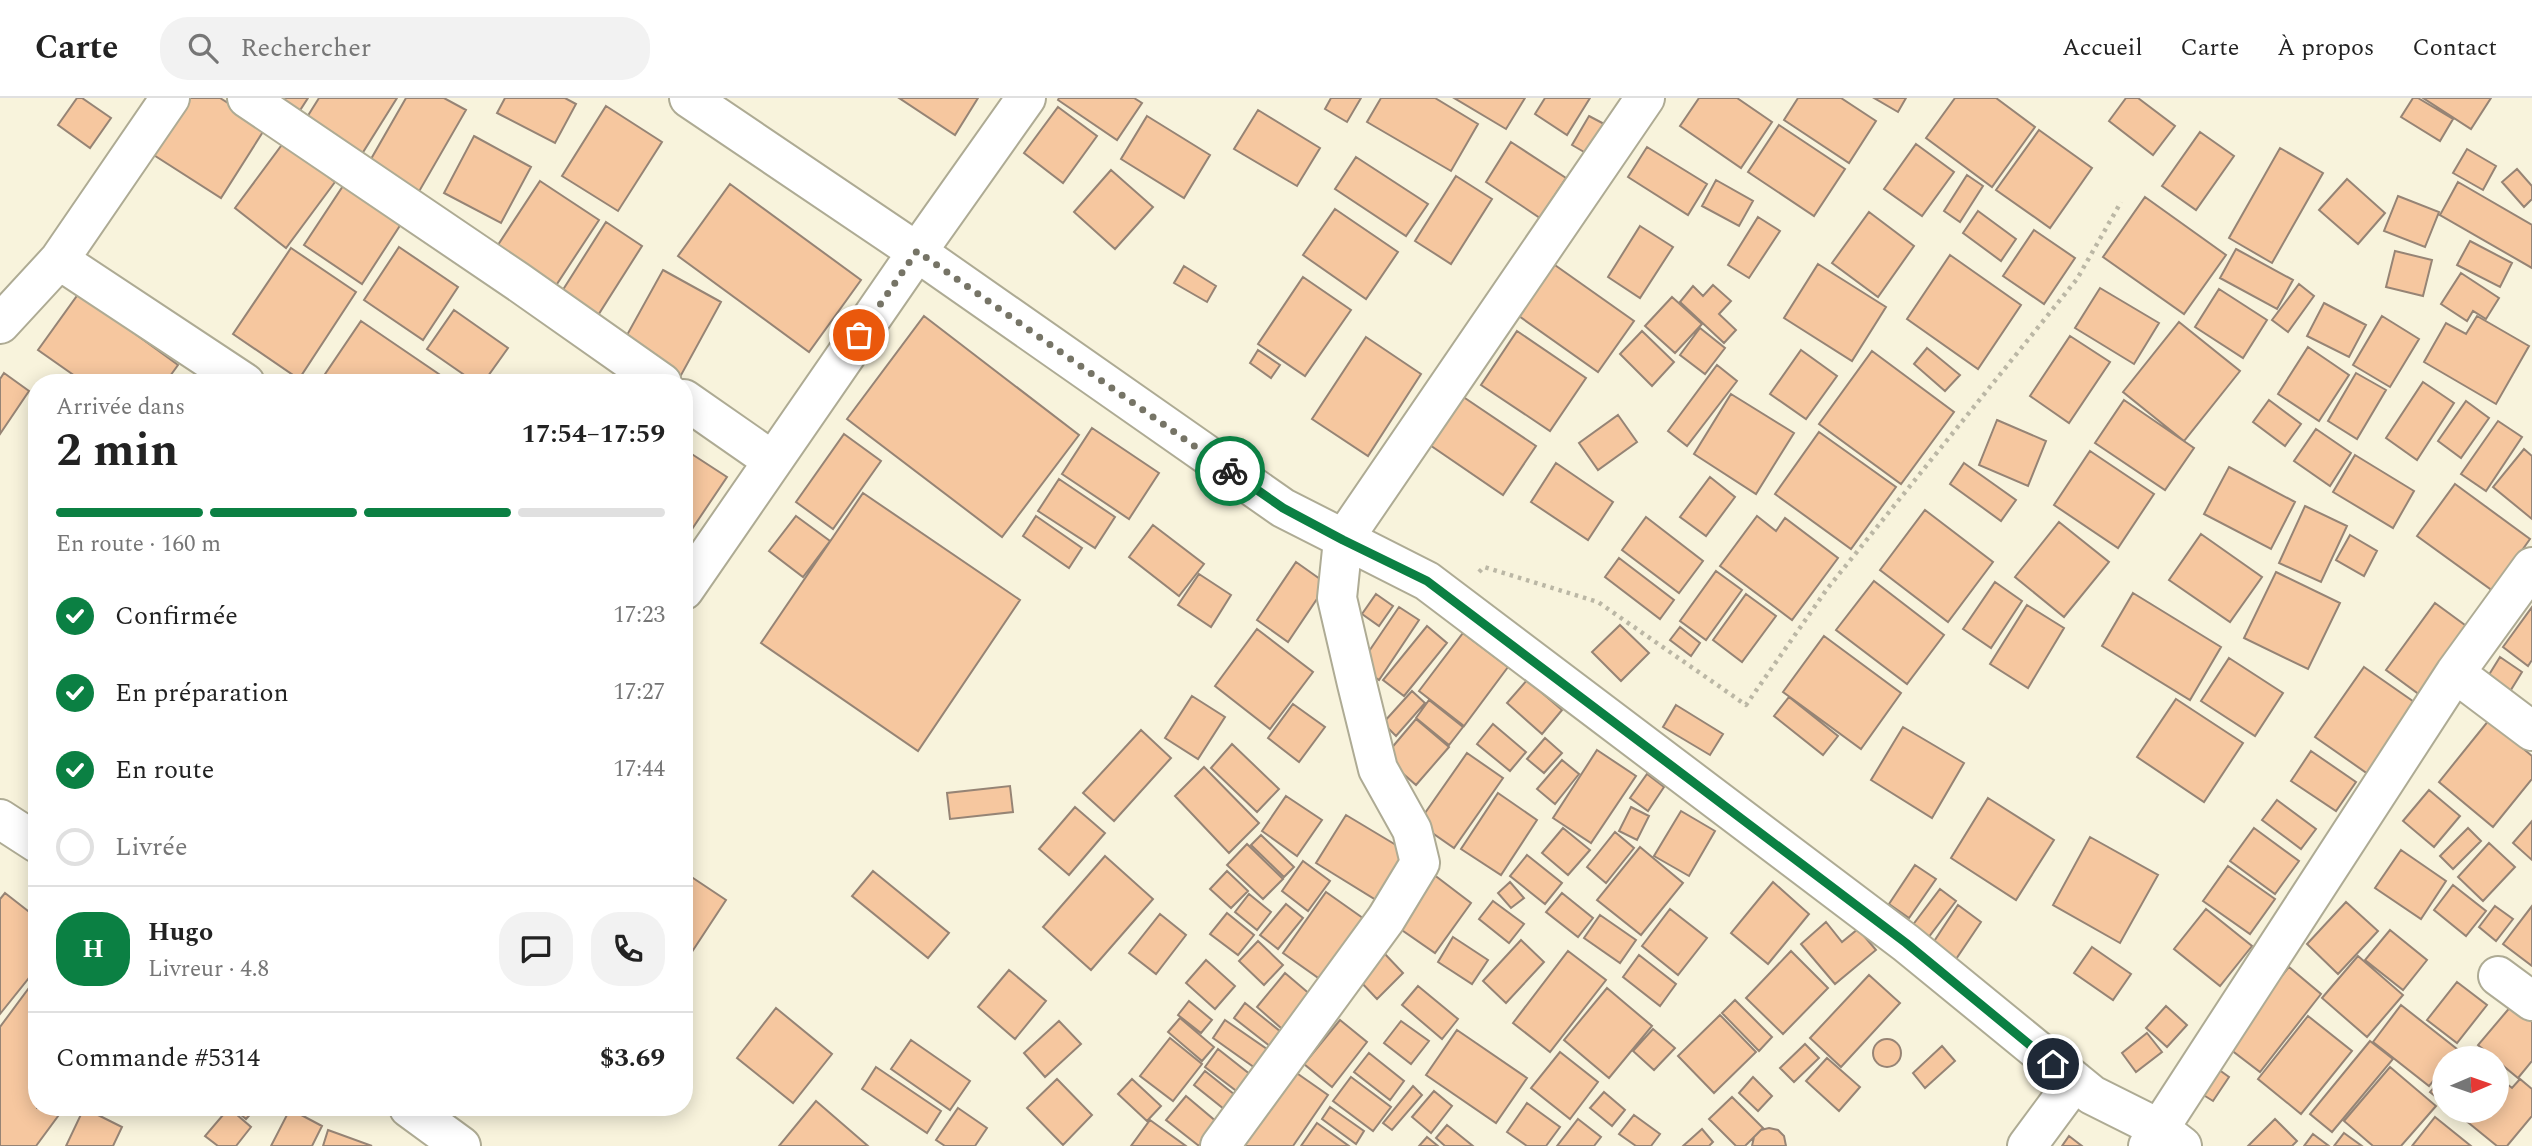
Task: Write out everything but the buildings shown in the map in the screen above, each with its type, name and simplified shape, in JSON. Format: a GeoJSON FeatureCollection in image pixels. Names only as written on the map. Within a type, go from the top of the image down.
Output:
{"type":"FeatureCollection","features":[{"type":"Feature","properties":{"kind":"street"},"geometry":{"type":"LineString","coordinates":[[0,324],[59,260],[170,98]]}},
{"type":"Feature","properties":{"kind":"street"},"geometry":{"type":"LineString","coordinates":[[247,98],[649,374]]}},
{"type":"Feature","properties":{"kind":"street"},"geometry":{"type":"LineString","coordinates":[[689,98],[917,251],[1283,508],[1427,581],[1906,943],[2091,1095],[2163,1140],[2455,673],[2532,567]]}},
{"type":"Feature","properties":{"kind":"street"},"geometry":{"type":"LineString","coordinates":[[693,577],[917,251],[1026,98]]}},
{"type":"Feature","properties":{"kind":"street"},"geometry":{"type":"LineString","coordinates":[[1220,1146],[1386,919],[1420,863],[1412,830],[1378,769],[1340,611],[1337,598],[1343,540],[1646,98]]}},
{"type":"Feature","properties":{"kind":"street"},"geometry":{"type":"LineString","coordinates":[[59,260],[231,374]]}},
{"type":"Feature","properties":{"kind":"street"},"geometry":{"type":"LineString","coordinates":[[693,405],[773,461]]}},
{"type":"Feature","properties":{"kind":"street"},"geometry":{"type":"LineString","coordinates":[[2455,673],[2532,731]]}},
{"type":"Feature","properties":{"kind":"street"},"geometry":{"type":"LineString","coordinates":[[0,819],[28,838]]}},
{"type":"Feature","properties":{"kind":"street"},"geometry":{"type":"LineString","coordinates":[[2498,976],[2532,1001]]}},
{"type":"Feature","properties":{"kind":"street"},"geometry":{"type":"LineString","coordinates":[[2027,1146],[2075,1081]]}},
{"type":"Feature","properties":{"kind":"street"},"geometry":{"type":"LineString","coordinates":[[420,1116],[460,1146]]}},
{"type":"Feature","properties":{"kind":"path"},"geometry":{"type":"LineString","coordinates":[[1450,598],[1484,567],[1598,602],[1746,705],[1827,589],[2077,279],[2121,202]]}},
{"type":"Feature","properties":{"kind":"way so far"},"geometry":{"type":"LineString","coordinates":[[859,335],[917,251],[1230,471]]}},
{"type":"Feature","properties":{"kind":"route"},"geometry":{"type":"LineString","coordinates":[[1230,471],[1283,508],[1427,581],[1906,943],[2053,1064]]}}]}
